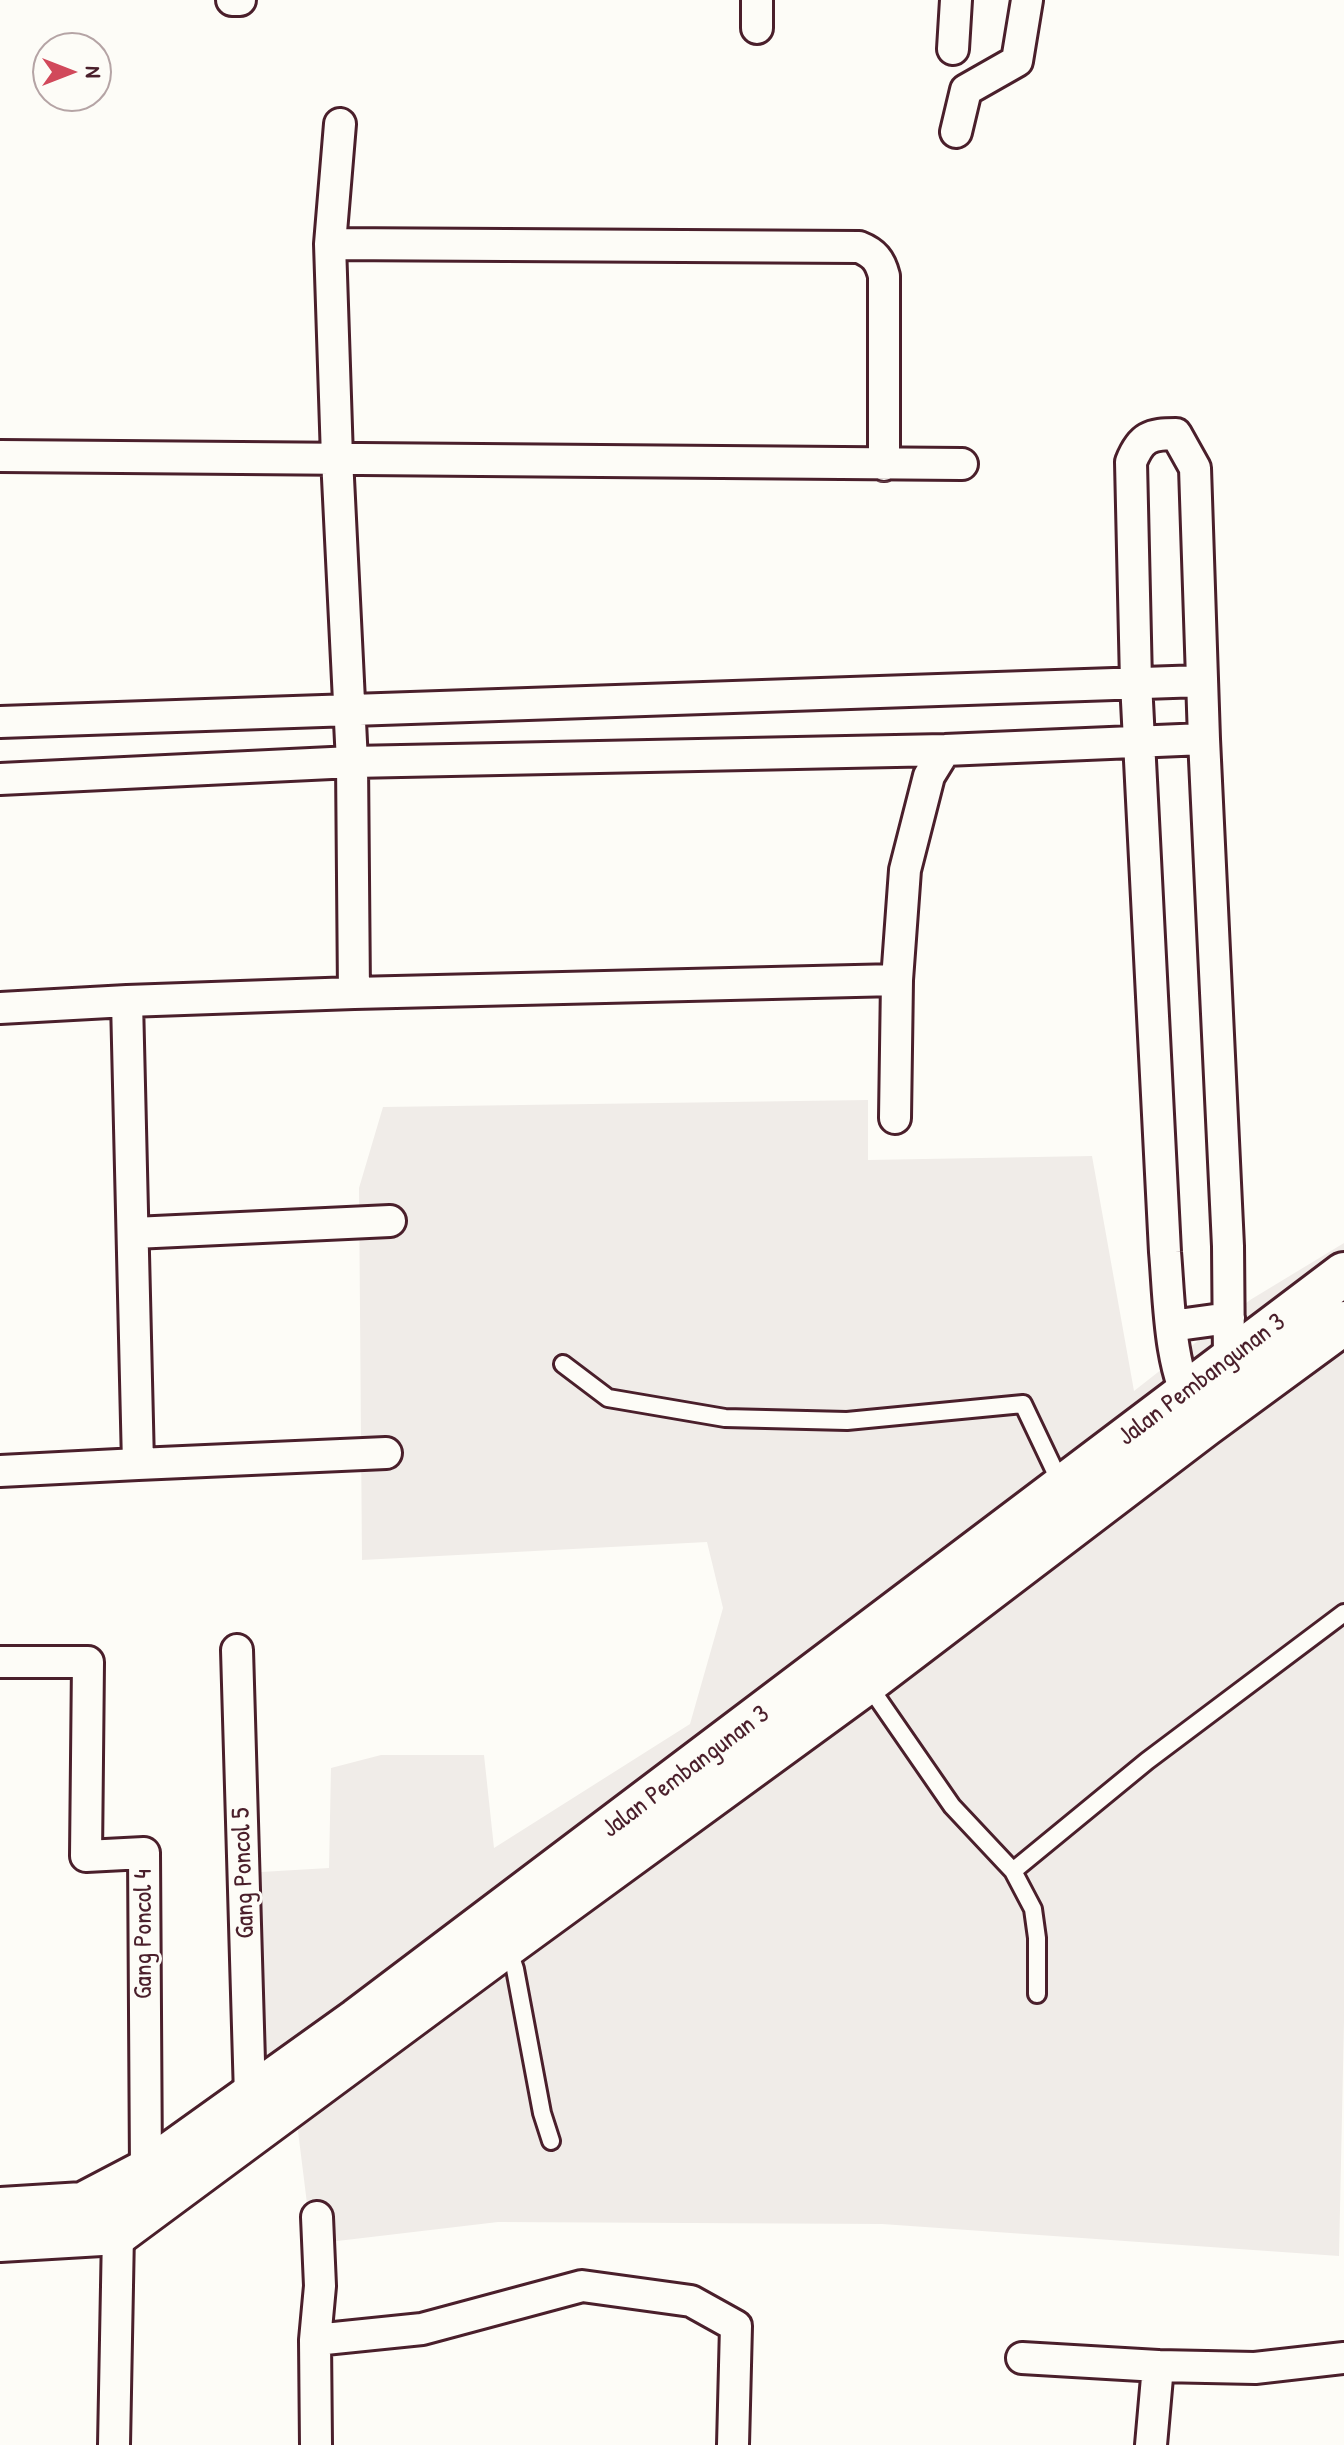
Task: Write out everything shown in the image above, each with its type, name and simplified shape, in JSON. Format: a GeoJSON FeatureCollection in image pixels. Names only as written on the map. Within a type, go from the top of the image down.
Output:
{"type":"FeatureCollection","features":[{"type":"Feature","properties":{"kind":"street"},"geometry":{"type":"LineString","coordinates":[[232,0],[240,0]]}},
{"type":"Feature","properties":{"kind":"street"},"geometry":{"type":"LineString","coordinates":[[953,49],[956,0]]}},
{"type":"Feature","properties":{"kind":"street"},"geometry":{"type":"LineString","coordinates":[[956,132],[966,90],[1017,61],[1027,0]]}},
{"type":"Feature","properties":{"kind":"street"},"geometry":{"type":"LineString","coordinates":[[340,124],[330,244],[352,762],[354,993]]}},
{"type":"Feature","properties":{"kind":"street"},"geometry":{"type":"LineString","coordinates":[[330,244],[843,247],[866,250],[878,259],[884,276],[884,465]]}},
{"type":"Feature","properties":{"kind":"street"},"geometry":{"type":"LineString","coordinates":[[1194,1409],[1171,1326],[1165,1252],[1136,682],[1131,462],[1138,446],[1155,434],[1176,434],[1195,468],[1229,1318],[1239,1377]]}},
{"type":"Feature","properties":{"kind":"street"},"geometry":{"type":"LineString","coordinates":[[0,456],[962,464]]}},
{"type":"Feature","properties":{"kind":"street"},"geometry":{"type":"LineString","coordinates":[[0,722],[1202,681]]}},
{"type":"Feature","properties":{"kind":"street"},"geometry":{"type":"LineString","coordinates":[[0,779],[352,762],[945,750],[1204,739]]}},
{"type":"Feature","properties":{"kind":"street"},"geometry":{"type":"LineString","coordinates":[[895,1118],[897,980],[905,870],[929,776],[945,750]]}},
{"type":"Feature","properties":{"kind":"street"},"geometry":{"type":"LineString","coordinates":[[0,1008],[354,993],[897,980]]}},
{"type":"Feature","properties":{"kind":"street"},"geometry":{"type":"LineString","coordinates":[[127,1001],[138,1464]]}},
{"type":"Feature","properties":{"kind":"street"},"geometry":{"type":"LineString","coordinates":[[134,1233],[390,1221]]}},
{"type":"Feature","properties":{"kind":"street","name":"Jalan Pembangunan 3"},"geometry":{"type":"LineString","coordinates":[[1239,1377],[1344,1274]]}},
{"type":"Feature","properties":{"kind":"street"},"geometry":{"type":"LineString","coordinates":[[1171,1326],[1229,1318]]}},
{"type":"Feature","properties":{"kind":"street","name":"Jalan Pembangunan 3"},"geometry":{"type":"LineString","coordinates":[[118,2233],[365,2032],[953,1594],[1194,1409],[1239,1377],[1344,1323]]}},
{"type":"Feature","properties":{"kind":"street","name":"Jalan Pembangunan 3"},"geometry":{"type":"LineString","coordinates":[[0,2209],[83,2204],[146,2171],[250,2096],[365,2032],[507,1945],[866,1683],[1062,1487],[1194,1409]]}},
{"type":"Feature","properties":{"kind":"street"},"geometry":{"type":"LineString","coordinates":[[0,1471],[386,1453]]}},
{"type":"Feature","properties":{"kind":"street","name":"Gang Poncol 5"},"geometry":{"type":"LineString","coordinates":[[237,1650],[250,2096]]}},
{"type":"Feature","properties":{"kind":"street","name":"Gang Poncol 4"},"geometry":{"type":"LineString","coordinates":[[0,1662],[88,1662],[86,1856],[144,1853],[146,2171]]}},
{"type":"Feature","properties":{"kind":"street"},"geometry":{"type":"LineString","coordinates":[[316,2445],[315,2340],[320,2286],[317,2217]]}},
{"type":"Feature","properties":{"kind":"street"},"geometry":{"type":"LineString","coordinates":[[0,2240],[118,2233],[114,2445]]}},
{"type":"Feature","properties":{"kind":"street"},"geometry":{"type":"LineString","coordinates":[[315,2340],[422,2329],[582,2286],[691,2301],[736,2326],[733,2445]]}},
{"type":"Feature","properties":{"kind":"street"},"geometry":{"type":"LineString","coordinates":[[1022,2358],[1255,2368],[1344,2358]]}},
{"type":"Feature","properties":{"kind":"street"},"geometry":{"type":"LineString","coordinates":[[1151,2445],[1158,2366]]}},
{"type":"Feature","properties":{"kind":"lane"},"geometry":{"type":"LineString","coordinates":[[563,1364],[608,1398],[725,1418],[847,1421],[1023,1404],[1062,1487]]}},
{"type":"Feature","properties":{"kind":"lane"},"geometry":{"type":"LineString","coordinates":[[1013,1871],[1147,1761],[1344,1613]]}},
{"type":"Feature","properties":{"kind":"lane"},"geometry":{"type":"LineString","coordinates":[[866,1683],[952,1806],[1013,1871],[1033,1909],[1037,1938],[1037,1994]]}},
{"type":"Feature","properties":{"kind":"lane"},"geometry":{"type":"LineString","coordinates":[[507,1945],[515,1969],[542,2113],[551,2141]]}},
{"type":"Feature","properties":{"kind":"shaded area"},"geometry":{"type":"Polygon","coordinates":[[[868,1100],[868,1160],[1092,1156],[1134,1391],[1250,1300],[1344,1243],[1344,2021],[1339,2256],[882,2224],[498,2222],[312,2244],[297,2123],[244,2052],[244,1873],[329,1868],[331,1768],[381,1755],[484,1755],[494,1848],[690,1724],[723,1608],[707,1542],[362,1560],[359,1188],[383,1107],[868,1100]]]}}]}
